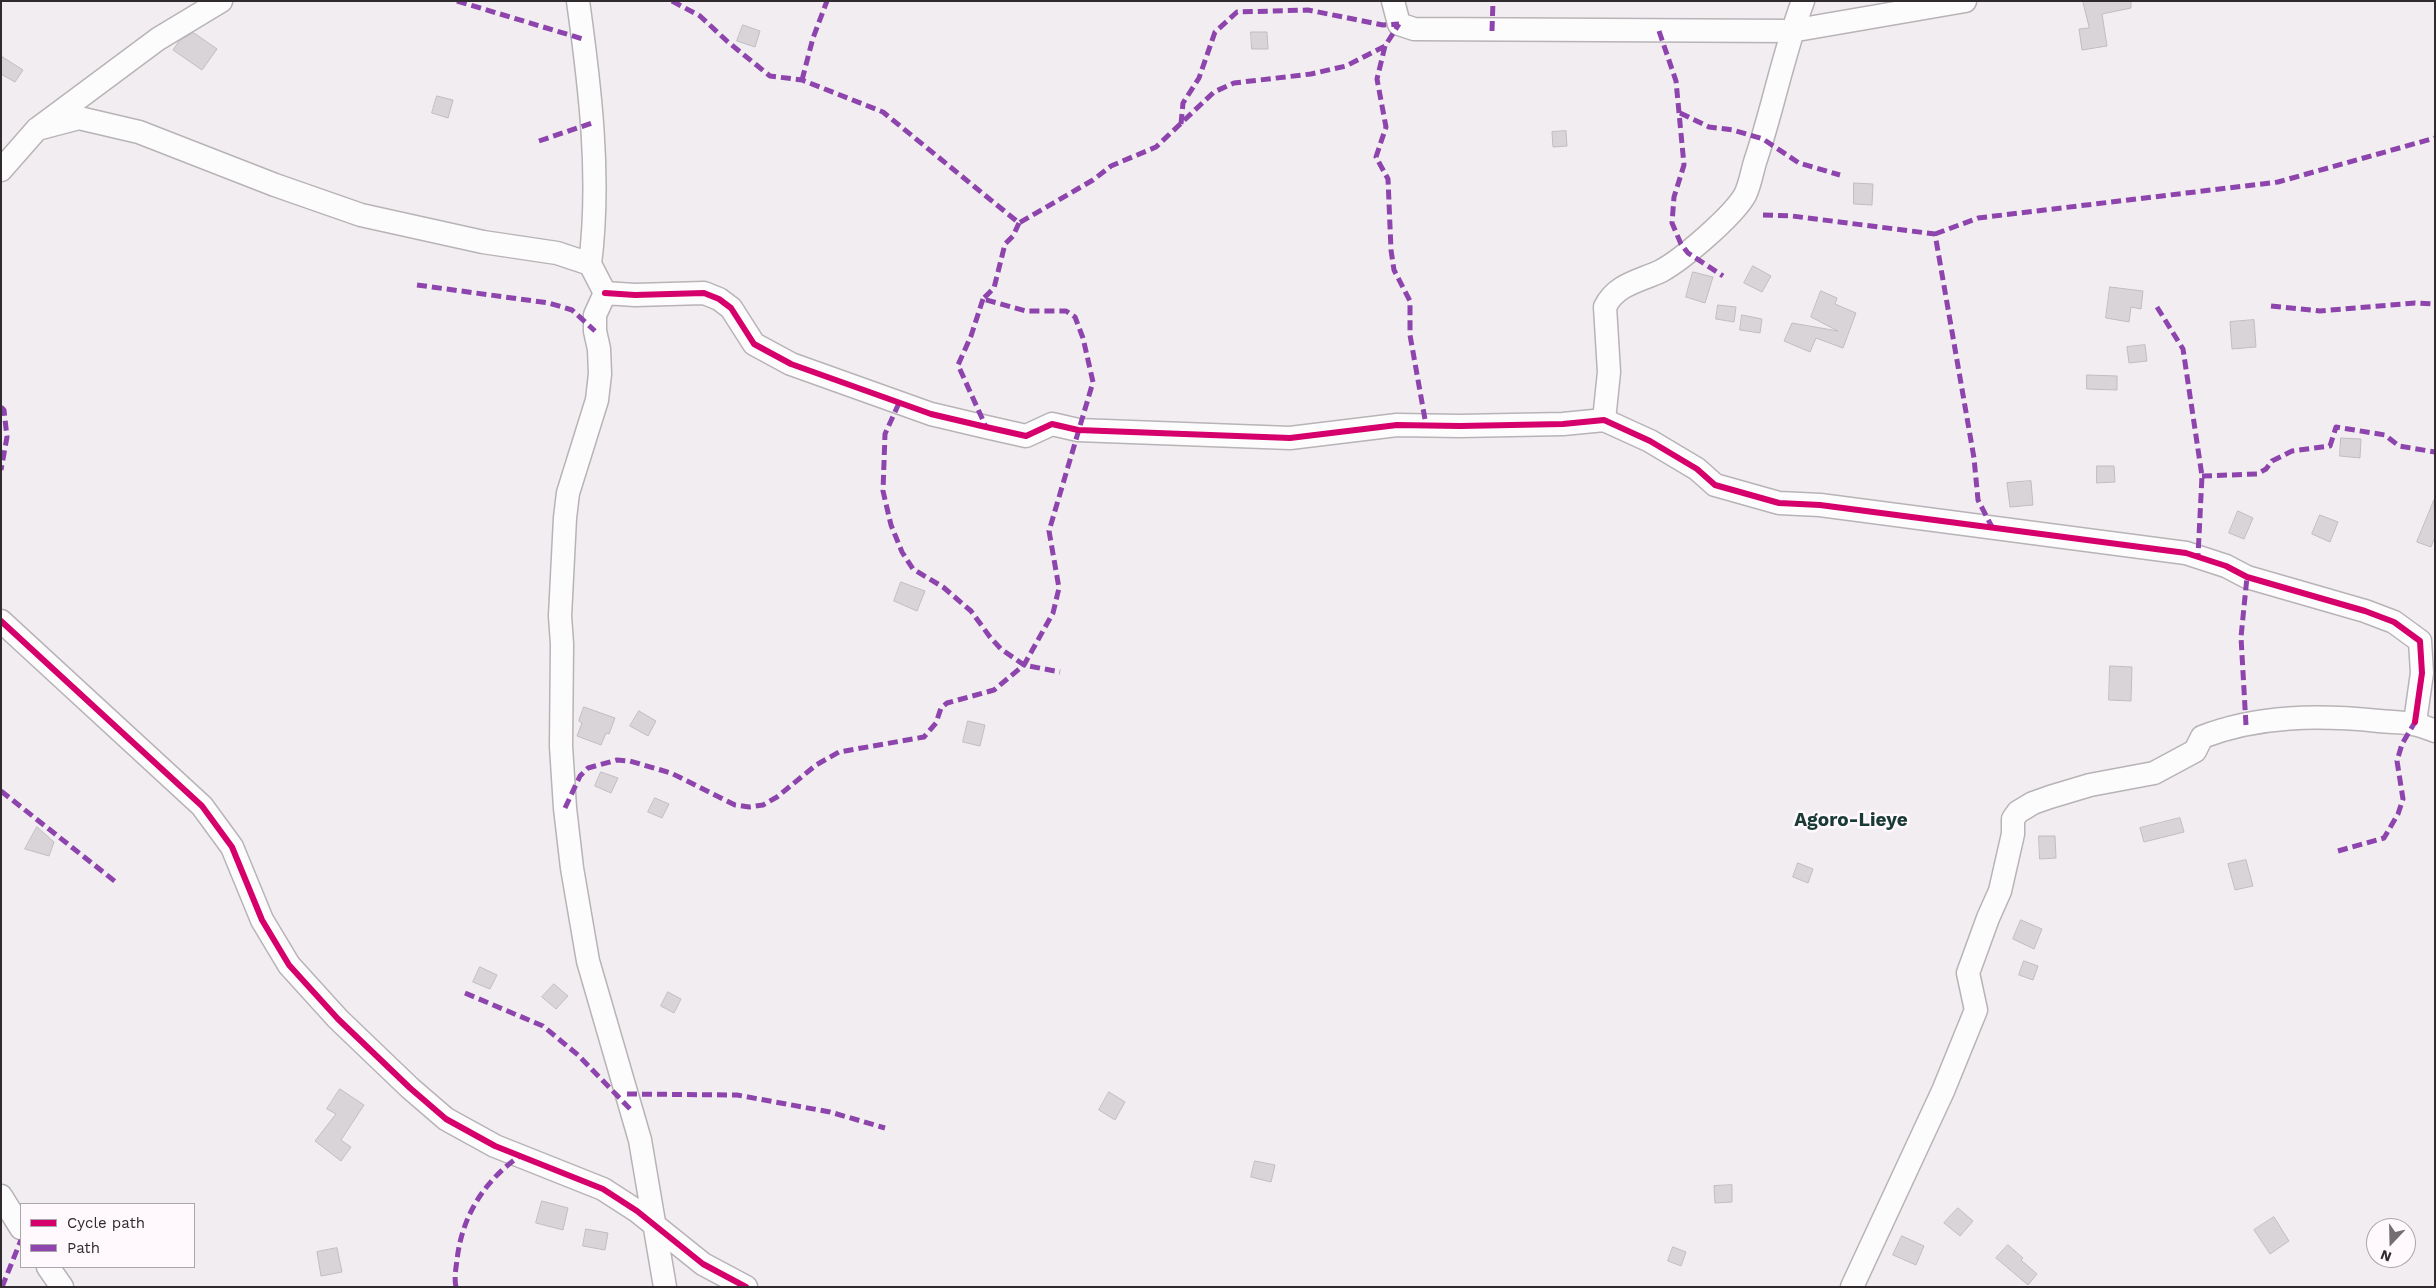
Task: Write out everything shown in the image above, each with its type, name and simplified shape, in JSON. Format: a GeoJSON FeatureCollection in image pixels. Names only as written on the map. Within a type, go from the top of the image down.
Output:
{"type":"FeatureCollection","features":[{"type":"Feature","properties":{"kind":"street"},"geometry":{"type":"LineString","coordinates":[[1,170],[37,129],[158,39],[221,1]]}},
{"type":"Feature","properties":{"kind":"street"},"geometry":{"type":"LineString","coordinates":[[578,1],[592,124],[594,232],[590,264],[605,293]]}},
{"type":"Feature","properties":{"kind":"street"},"geometry":{"type":"LineString","coordinates":[[1393,1],[1399,24],[1414,29],[1791,30],[1965,1]]}},
{"type":"Feature","properties":{"kind":"street"},"geometry":{"type":"LineString","coordinates":[[1604,420],[1608,372],[1605,307],[1610,297],[1620,289],[1661,271],[1688,253],[1725,218],[1745,194],[1776,96],[1791,30],[1803,1]]}},
{"type":"Feature","properties":{"kind":"street"},"geometry":{"type":"LineString","coordinates":[[37,129],[79,118],[130,130],[360,215],[483,242],[557,253],[590,264]]}},
{"type":"Feature","properties":{"kind":"street"},"geometry":{"type":"LineString","coordinates":[[605,293],[635,295],[704,293],[719,299],[731,308],[754,344],[791,364],[931,414],[1026,436],[1052,424],[1078,430],[1290,438],[1397,425],[1563,424],[1604,420],[1650,441],[1697,469],[1716,485],[1779,503],[1820,505],[2166,550],[2207,559],[2247,577],[2365,611],[2394,622],[2420,641],[2425,727],[2365,718],[2289,717],[2218,731],[2202,738],[2195,751],[2154,773],[2090,785],[2033,803],[2018,812],[2013,819],[2013,834],[2000,891],[1968,973],[1976,1010],[1939,1100],[1852,1287]]}},
{"type":"Feature","properties":{"kind":"street"},"geometry":{"type":"LineString","coordinates":[[605,293],[595,315],[600,374],[597,400],[568,493],[565,518],[560,616],[562,644],[561,746],[565,808],[572,868],[588,961],[640,1140],[653,1226],[665,1287]]}},
{"type":"Feature","properties":{"kind":"street"},"geometry":{"type":"LineString","coordinates":[[1,621],[202,806],[232,846],[262,920],[289,965],[338,1019],[410,1088],[446,1120],[495,1146],[603,1188],[631,1207],[703,1264],[746,1287]]}},
{"type":"Feature","properties":{"kind":"street"},"geometry":{"type":"LineString","coordinates":[[1,1196],[20,1226]]}},
{"type":"Feature","properties":{"kind":"street"},"geometry":{"type":"LineString","coordinates":[[49,1268],[62,1287]]}},
{"type":"Feature","properties":{"kind":"building"},"geometry":{"type":"Polygon","coordinates":[[[2083,1],[2131,1],[2131,8],[2102,14],[2107,46],[2082,50],[2079,29],[2089,28],[2083,1]]]}},
{"type":"Feature","properties":{"kind":"building"},"geometry":{"type":"Polygon","coordinates":[[[743,25],[760,31],[755,47],[737,41],[743,25]]]}},
{"type":"Feature","properties":{"kind":"building"},"geometry":{"type":"Polygon","coordinates":[[[1251,32],[1267,32],[1268,49],[1252,49],[1251,32]]]}},
{"type":"Feature","properties":{"kind":"building"},"geometry":{"type":"Polygon","coordinates":[[[194,33],[217,49],[202,70],[173,50],[179,41],[194,33]]]}},
{"type":"Feature","properties":{"kind":"building"},"geometry":{"type":"Polygon","coordinates":[[[1,56],[23,70],[15,82],[1,74],[1,56]]]}},
{"type":"Feature","properties":{"kind":"building"},"geometry":{"type":"Polygon","coordinates":[[[437,96],[453,100],[448,118],[432,113],[437,96]]]}},
{"type":"Feature","properties":{"kind":"building"},"geometry":{"type":"Polygon","coordinates":[[[1566,131],[1567,146],[1553,147],[1552,132],[1566,131]]]}},
{"type":"Feature","properties":{"kind":"building"},"geometry":{"type":"Polygon","coordinates":[[[1854,183],[1873,184],[1872,205],[1854,204],[1854,183]]]}},
{"type":"Feature","properties":{"kind":"building"},"geometry":{"type":"Polygon","coordinates":[[[1753,266],[1771,276],[1762,292],[1744,283],[1753,266]]]}},
{"type":"Feature","properties":{"kind":"building"},"geometry":{"type":"Polygon","coordinates":[[[1693,272],[1713,277],[1705,303],[1686,297],[1693,272]]]}},
{"type":"Feature","properties":{"kind":"building"},"geometry":{"type":"Polygon","coordinates":[[[2110,287],[2143,291],[2141,309],[2131,307],[2129,322],[2106,318],[2110,287]]]}},
{"type":"Feature","properties":{"kind":"building"},"geometry":{"type":"Polygon","coordinates":[[[1821,291],[1837,298],[1835,304],[1856,313],[1843,348],[1816,338],[1810,352],[1784,341],[1792,323],[1838,331],[1811,317],[1821,291]]]}},
{"type":"Feature","properties":{"kind":"building"},"geometry":{"type":"Polygon","coordinates":[[[1718,305],[1736,307],[1734,322],[1716,319],[1718,305]]]}},
{"type":"Feature","properties":{"kind":"building"},"geometry":{"type":"Polygon","coordinates":[[[1742,315],[1762,319],[1760,333],[1740,330],[1742,315]]]}},
{"type":"Feature","properties":{"kind":"building"},"geometry":{"type":"Polygon","coordinates":[[[2254,320],[2256,347],[2232,349],[2230,322],[2254,320]]]}},
{"type":"Feature","properties":{"kind":"building"},"geometry":{"type":"Polygon","coordinates":[[[2145,345],[2147,361],[2129,363],[2127,347],[2145,345]]]}},
{"type":"Feature","properties":{"kind":"building"},"geometry":{"type":"Polygon","coordinates":[[[2087,375],[2117,376],[2117,390],[2087,389],[2087,375]]]}},
{"type":"Feature","properties":{"kind":"building"},"geometry":{"type":"Polygon","coordinates":[[[2341,438],[2361,439],[2360,458],[2340,456],[2341,438]]]}},
{"type":"Feature","properties":{"kind":"building"},"geometry":{"type":"Polygon","coordinates":[[[2097,466],[2114,466],[2115,482],[2097,483],[2097,466]]]}},
{"type":"Feature","properties":{"kind":"building"},"geometry":{"type":"Polygon","coordinates":[[[2031,481],[2033,505],[2010,507],[2007,483],[2031,481]]]}},
{"type":"Feature","properties":{"kind":"building"},"geometry":{"type":"Polygon","coordinates":[[[2434,500],[2435,537],[2431,547],[2417,542],[2434,500]]]}},
{"type":"Feature","properties":{"kind":"building"},"geometry":{"type":"Polygon","coordinates":[[[2238,511],[2253,518],[2244,539],[2229,533],[2238,511]]]}},
{"type":"Feature","properties":{"kind":"building"},"geometry":{"type":"Polygon","coordinates":[[[2320,515],[2338,522],[2330,542],[2312,534],[2320,515]]]}},
{"type":"Feature","properties":{"kind":"building"},"geometry":{"type":"Polygon","coordinates":[[[901,582],[925,591],[917,611],[894,601],[901,582]]]}},
{"type":"Feature","properties":{"kind":"building"},"geometry":{"type":"Polygon","coordinates":[[[2110,666],[2132,667],[2131,701],[2109,700],[2110,666]]]}},
{"type":"Feature","properties":{"kind":"building"},"geometry":{"type":"Polygon","coordinates":[[[584,707],[615,718],[609,734],[606,733],[601,745],[577,736],[582,723],[579,721],[584,707]]]}},
{"type":"Feature","properties":{"kind":"building"},"geometry":{"type":"Polygon","coordinates":[[[639,711],[656,721],[648,736],[630,726],[639,711]]]}},
{"type":"Feature","properties":{"kind":"building"},"geometry":{"type":"Polygon","coordinates":[[[968,721],[985,725],[980,746],[963,742],[968,721]]]}},
{"type":"Feature","properties":{"kind":"building"},"geometry":{"type":"Polygon","coordinates":[[[601,772],[618,778],[611,793],[595,786],[601,772]]]}},
{"type":"Feature","properties":{"kind":"building"},"geometry":{"type":"Polygon","coordinates":[[[655,798],[669,804],[662,818],[648,812],[655,798]]]}},
{"type":"Feature","properties":{"kind":"building"},"geometry":{"type":"Polygon","coordinates":[[[2180,818],[2184,832],[2144,842],[2140,828],[2180,818]]]}},
{"type":"Feature","properties":{"kind":"building"},"geometry":{"type":"Polygon","coordinates":[[[37,827],[54,842],[49,856],[25,849],[37,827]]]}},
{"type":"Feature","properties":{"kind":"building"},"geometry":{"type":"Polygon","coordinates":[[[2039,836],[2055,836],[2056,858],[2040,859],[2039,836]]]}},
{"type":"Feature","properties":{"kind":"building"},"geometry":{"type":"Polygon","coordinates":[[[2246,860],[2253,886],[2235,890],[2228,864],[2246,860]]]}},
{"type":"Feature","properties":{"kind":"building"},"geometry":{"type":"Polygon","coordinates":[[[1798,863],[1813,869],[1808,883],[1793,877],[1798,863]]]}},
{"type":"Feature","properties":{"kind":"building"},"geometry":{"type":"Polygon","coordinates":[[[2021,920],[2042,929],[2034,949],[2013,939],[2021,920]]]}},
{"type":"Feature","properties":{"kind":"building"},"geometry":{"type":"Polygon","coordinates":[[[2024,961],[2038,966],[2033,980],[2019,975],[2024,961]]]}},
{"type":"Feature","properties":{"kind":"building"},"geometry":{"type":"Polygon","coordinates":[[[480,967],[497,975],[490,989],[473,982],[480,967]]]}},
{"type":"Feature","properties":{"kind":"building"},"geometry":{"type":"Polygon","coordinates":[[[554,984],[568,996],[556,1009],[542,997],[554,984]]]}},
{"type":"Feature","properties":{"kind":"building"},"geometry":{"type":"Polygon","coordinates":[[[668,992],[681,999],[674,1013],[661,1006],[668,992]]]}},
{"type":"Feature","properties":{"kind":"building"},"geometry":{"type":"Polygon","coordinates":[[[340,1089],[364,1105],[341,1140],[351,1147],[341,1161],[315,1141],[336,1114],[327,1109],[340,1089]]]}},
{"type":"Feature","properties":{"kind":"building"},"geometry":{"type":"Polygon","coordinates":[[[1109,1092],[1125,1102],[1115,1120],[1099,1110],[1109,1092]]]}},
{"type":"Feature","properties":{"kind":"building"},"geometry":{"type":"Polygon","coordinates":[[[1255,1161],[1275,1165],[1271,1182],[1251,1177],[1255,1161]]]}},
{"type":"Feature","properties":{"kind":"building"},"geometry":{"type":"Polygon","coordinates":[[[1732,1185],[1732,1202],[1715,1203],[1714,1186],[1732,1185]]]}},
{"type":"Feature","properties":{"kind":"building"},"geometry":{"type":"Polygon","coordinates":[[[542,1201],[568,1208],[563,1230],[536,1223],[542,1201]]]}},
{"type":"Feature","properties":{"kind":"building"},"geometry":{"type":"Polygon","coordinates":[[[1958,1208],[1973,1221],[1960,1236],[1944,1223],[1958,1208]]]}},
{"type":"Feature","properties":{"kind":"building"},"geometry":{"type":"Polygon","coordinates":[[[2274,1217],[2289,1241],[2270,1254],[2254,1230],[2274,1217]]]}},
{"type":"Feature","properties":{"kind":"building"},"geometry":{"type":"Polygon","coordinates":[[[586,1229],[608,1233],[605,1250],[583,1246],[586,1229]]]}},
{"type":"Feature","properties":{"kind":"building"},"geometry":{"type":"Polygon","coordinates":[[[1902,1236],[1924,1246],[1916,1265],[1893,1255],[1902,1236]]]}},
{"type":"Feature","properties":{"kind":"building"},"geometry":{"type":"Polygon","coordinates":[[[2008,1245],[2037,1274],[2028,1285],[1996,1258],[2008,1245]]]}},
{"type":"Feature","properties":{"kind":"building"},"geometry":{"type":"Polygon","coordinates":[[[1673,1247],[1686,1252],[1681,1266],[1668,1261],[1673,1247]]]}},
{"type":"Feature","properties":{"kind":"building"},"geometry":{"type":"Polygon","coordinates":[[[337,1248],[342,1272],[321,1276],[317,1252],[337,1248]]]}},
{"type":"Feature","properties":{"kind":"marked path"},"geometry":{"type":"LineString","coordinates":[[457,1],[583,39]]}},
{"type":"Feature","properties":{"kind":"marked path"},"geometry":{"type":"LineString","coordinates":[[672,1],[700,16],[728,42],[770,76],[802,80],[883,112],[1019,223],[1093,180],[1111,166],[1156,147],[1214,92],[1234,83],[1311,74],[1346,66],[1385,46],[1399,24]]}},
{"type":"Feature","properties":{"kind":"marked path"},"geometry":{"type":"LineString","coordinates":[[802,80],[813,38],[827,1]]}},
{"type":"Feature","properties":{"kind":"marked path"},"geometry":{"type":"LineString","coordinates":[[1492,31],[1493,1]]}},
{"type":"Feature","properties":{"kind":"marked path"},"geometry":{"type":"LineString","coordinates":[[1181,124],[1183,103],[1199,78],[1215,32],[1237,12],[1308,10],[1383,25],[1399,24]]}},
{"type":"Feature","properties":{"kind":"marked path"},"geometry":{"type":"LineString","coordinates":[[1659,31],[1676,81],[1684,165],[1674,197],[1672,223],[1681,244],[1688,253],[1723,276]]}},
{"type":"Feature","properties":{"kind":"marked path"},"geometry":{"type":"LineString","coordinates":[[1385,46],[1377,79],[1386,127],[1376,157],[1388,179],[1391,250],[1394,270],[1410,301],[1410,335],[1426,425]]}},
{"type":"Feature","properties":{"kind":"marked path"},"geometry":{"type":"LineString","coordinates":[[1680,113],[1709,127],[1733,130],[1763,139],[1799,163],[1840,175]]}},
{"type":"Feature","properties":{"kind":"marked path"},"geometry":{"type":"LineString","coordinates":[[539,141],[592,123]]}},
{"type":"Feature","properties":{"kind":"marked path"},"geometry":{"type":"LineString","coordinates":[[1935,234],[1978,218],[2278,182],[2435,138]]}},
{"type":"Feature","properties":{"kind":"marked path"},"geometry":{"type":"LineString","coordinates":[[1763,215],[1792,216],[1935,234],[1974,458],[1978,500],[1992,527]]}},
{"type":"Feature","properties":{"kind":"marked path"},"geometry":{"type":"LineString","coordinates":[[565,808],[580,776],[588,768],[617,760],[630,761],[671,773],[735,805],[749,807],[763,805],[777,797],[816,765],[839,752],[924,737],[936,723],[941,708],[947,703],[994,690],[1024,665],[1053,613],[1059,588],[1049,531],[1093,382],[1083,338],[1075,317],[1066,311],[1026,311],[983,299],[994,288],[1005,244],[1013,236],[1019,223]]}},
{"type":"Feature","properties":{"kind":"marked path"},"geometry":{"type":"LineString","coordinates":[[417,285],[549,303],[572,310],[595,331]]}},
{"type":"Feature","properties":{"kind":"marked path"},"geometry":{"type":"LineString","coordinates":[[983,299],[971,336],[958,365],[986,427]]}},
{"type":"Feature","properties":{"kind":"marked path"},"geometry":{"type":"LineString","coordinates":[[2271,306],[2320,311],[2415,303],[2435,304]]}},
{"type":"Feature","properties":{"kind":"marked path"},"geometry":{"type":"LineString","coordinates":[[2157,307],[2183,349],[2202,476],[2198,556]]}},
{"type":"Feature","properties":{"kind":"marked path"},"geometry":{"type":"LineString","coordinates":[[899,403],[885,434],[883,491],[891,525],[902,552],[913,569],[943,587],[971,611],[1001,649],[1024,665],[1060,672]]}},
{"type":"Feature","properties":{"kind":"marked path"},"geometry":{"type":"LineString","coordinates":[[1,407],[4,410],[7,437],[1,470]]}},
{"type":"Feature","properties":{"kind":"marked path"},"geometry":{"type":"LineString","coordinates":[[2202,476],[2257,474],[2266,469],[2272,461],[2292,451],[2330,446],[2336,427],[2385,435],[2399,446],[2435,452]]}},
{"type":"Feature","properties":{"kind":"marked path"},"geometry":{"type":"LineString","coordinates":[[2246,725],[2241,637],[2247,577]]}},
{"type":"Feature","properties":{"kind":"marked path"},"geometry":{"type":"LineString","coordinates":[[2338,851],[2384,838],[2398,814],[2403,799],[2397,761],[2402,744],[2415,722]]}},
{"type":"Feature","properties":{"kind":"marked path"},"geometry":{"type":"LineString","coordinates":[[1,791],[117,883]]}},
{"type":"Feature","properties":{"kind":"marked path"},"geometry":{"type":"LineString","coordinates":[[465,993],[543,1026],[578,1055],[632,1111]]}},
{"type":"Feature","properties":{"kind":"marked path"},"geometry":{"type":"LineString","coordinates":[[627,1094],[737,1095],[830,1112],[885,1128]]}},
{"type":"Feature","properties":{"kind":"marked path"},"geometry":{"type":"LineString","coordinates":[[456,1287],[455,1273],[460,1244],[470,1214],[486,1187],[521,1155]]}},
{"type":"Feature","properties":{"kind":"marked path"},"geometry":{"type":"LineString","coordinates":[[2,1287],[20,1242]]}},
{"type":"Feature","properties":{"kind":"cycle path"},"geometry":{"type":"LineString","coordinates":[[605,293],[635,295],[704,293],[719,299],[731,308],[754,344],[791,364],[931,414],[1026,436],[1052,424],[1078,430],[1290,438],[1397,425],[1563,424],[1604,420],[1650,441],[1697,469],[1715,485],[1779,503],[1820,505],[2186,553],[2226,566],[2247,577],[2365,611],[2394,622],[2420,641],[2422,673],[2415,722]]}},
{"type":"Feature","properties":{"kind":"cycle path"},"geometry":{"type":"LineString","coordinates":[[1,621],[202,806],[232,847],[262,920],[289,965],[338,1019],[410,1088],[446,1119],[495,1146],[603,1189],[637,1211],[703,1264],[746,1287]]}},
{"type":"Feature","properties":{"kind":"district","name":"Agoro-Lieye"},"geometry":{"type":"Point","coordinates":[1851,820]}}]}
